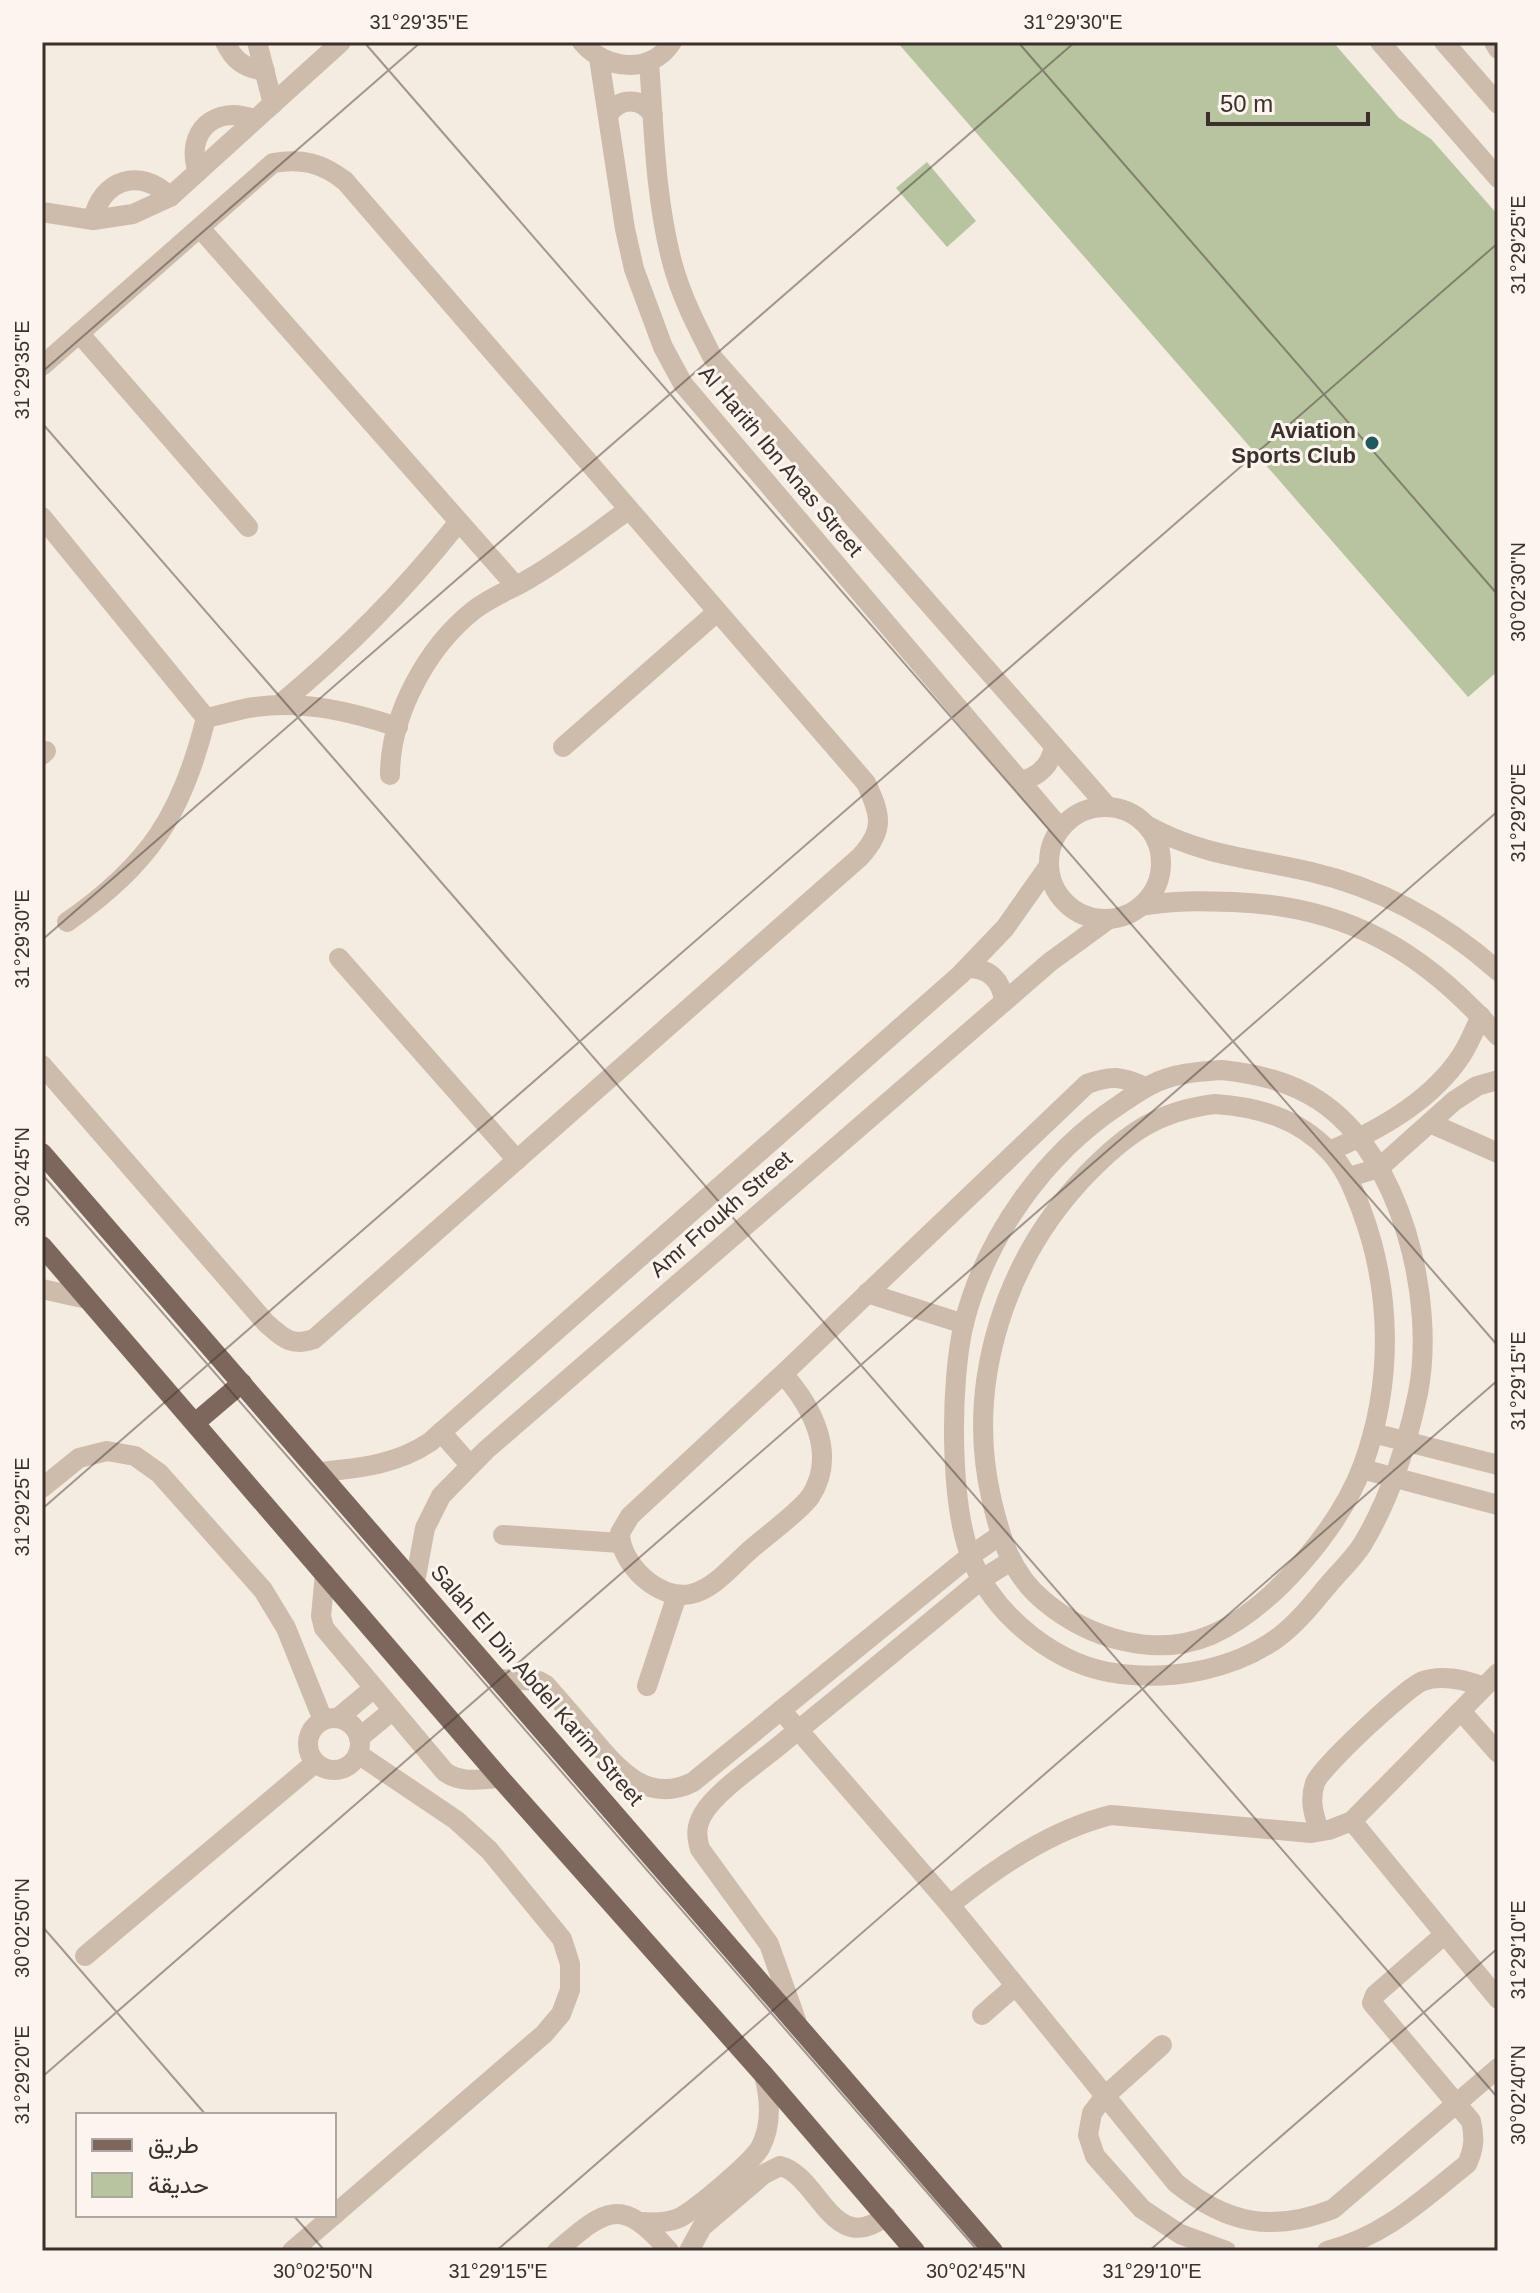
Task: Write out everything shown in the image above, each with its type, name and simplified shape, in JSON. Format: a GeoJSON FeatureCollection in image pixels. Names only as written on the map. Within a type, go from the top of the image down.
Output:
{"type":"FeatureCollection","features":[{"type":"Feature","properties":{"kind":"main road","name":"Salah El Din Abdel Karim Street"},"geometry":{"type":"LineString","coordinates":[[42,1153],[993,2251]]}},
{"type":"Feature","properties":{"kind":"main road"},"geometry":{"type":"LineString","coordinates":[[42,1246],[500,1778],[764,2075],[915,2251]]}},
{"type":"Feature","properties":{"kind":"main road"},"geometry":{"type":"LineString","coordinates":[[195,1423],[242,1383]]}},
{"type":"Feature","properties":{"kind":"street"},"geometry":{"type":"LineString","coordinates":[[225,42],[240,64],[265,71]]}},
{"type":"Feature","properties":{"kind":"street"},"geometry":{"type":"LineString","coordinates":[[257,42],[273,104]]}},
{"type":"Feature","properties":{"kind":"street"},"geometry":{"type":"LineString","coordinates":[[42,212],[93,220],[133,214],[170,197],[341,42]]}},
{"type":"Feature","properties":{"kind":"street"},"geometry":{"type":"LineString","coordinates":[[582,42],[599,58],[632,66],[649,62],[672,42]]}},
{"type":"Feature","properties":{"kind":"street"},"geometry":{"type":"LineString","coordinates":[[1380,42],[1498,178]]}},
{"type":"Feature","properties":{"kind":"street"},"geometry":{"type":"LineString","coordinates":[[1444,42],[1498,104]]}},
{"type":"Feature","properties":{"kind":"street"},"geometry":{"type":"LineString","coordinates":[[1494,42],[1498,49]]}},
{"type":"Feature","properties":{"kind":"street","name":"Al Harith Ibn Anas Street"},"geometry":{"type":"LineString","coordinates":[[599,58],[634,269],[663,347],[683,384],[1060,828]]}},
{"type":"Feature","properties":{"kind":"street","name":"Al Harith Ibn Anas Street"},"geometry":{"type":"LineString","coordinates":[[649,62],[662,216],[673,265],[690,313],[713,358],[1107,806]]}},
{"type":"Feature","properties":{"kind":"street"},"geometry":{"type":"LineString","coordinates":[[608,115],[618,104],[632,101],[644,105],[653,115]]}},
{"type":"Feature","properties":{"kind":"street"},"geometry":{"type":"LineString","coordinates":[[198,172],[194,149],[202,128],[221,115],[244,115],[255,120]]}},
{"type":"Feature","properties":{"kind":"street"},"geometry":{"type":"LineString","coordinates":[[42,366],[273,163],[292,160],[311,162],[329,169],[345,181],[866,783],[877,806],[879,828],[871,845],[860,857],[314,1339],[300,1344],[285,1339],[266,1323],[42,1065]]}},
{"type":"Feature","properties":{"kind":"street"},"geometry":{"type":"LineString","coordinates":[[93,220],[100,198],[118,183],[140,180],[162,188],[170,197]]}},
{"type":"Feature","properties":{"kind":"street"},"geometry":{"type":"LineString","coordinates":[[200,228],[515,585]]}},
{"type":"Feature","properties":{"kind":"street"},"geometry":{"type":"LineString","coordinates":[[79,333],[248,527]]}},
{"type":"Feature","properties":{"kind":"street"},"geometry":{"type":"LineString","coordinates":[[390,775],[398,727],[411,692],[447,635],[472,611],[500,592],[531,578],[628,510]]}},
{"type":"Feature","properties":{"kind":"street"},"geometry":{"type":"LineString","coordinates":[[279,705],[329,664],[375,620],[458,523]]}},
{"type":"Feature","properties":{"kind":"street"},"geometry":{"type":"LineString","coordinates":[[46,530],[206,718]]}},
{"type":"Feature","properties":{"kind":"street"},"geometry":{"type":"LineString","coordinates":[[563,747],[717,612]]}},
{"type":"Feature","properties":{"kind":"street"},"geometry":{"type":"LineString","coordinates":[[206,718],[255,707],[305,705],[355,713],[398,727]]}},
{"type":"Feature","properties":{"kind":"street"},"geometry":{"type":"LineString","coordinates":[[67,922],[102,898],[133,869],[159,835],[181,798],[206,718]]}},
{"type":"Feature","properties":{"kind":"street"},"geometry":{"type":"LineString","coordinates":[[1020,781],[1044,770],[1053,755],[1054,746]]}},
{"type":"Feature","properties":{"kind":"street"},"geometry":{"type":"LineString","coordinates":[[1148,826],[1157,842],[1161,859],[1160,876],[1153,893],[1141,906],[1127,915],[1109,919],[1092,918],[1075,911],[1062,899],[1048,867],[1053,840],[1060,828],[1081,811],[1107,806],[1123,809],[1172,839],[1198,849],[1313,872],[1356,885],[1437,924],[1475,950],[1498,971]]}},
{"type":"Feature","properties":{"kind":"street","name":"Amr Froukh Street"},"geometry":{"type":"LineString","coordinates":[[319,1472],[371,1466],[398,1459],[410,1455],[441,1432],[968,968],[1005,928],[1048,867]]}},
{"type":"Feature","properties":{"kind":"street"},"geometry":{"type":"LineString","coordinates":[[1141,906],[1195,900],[1256,903],[1297,908],[1338,918],[1376,934],[1412,955],[1444,981],[1498,1036]]}},
{"type":"Feature","properties":{"kind":"street","name":"Amr Froukh Street"},"geometry":{"type":"LineString","coordinates":[[415,1582],[425,1528],[441,1496],[470,1465],[1050,962],[1109,919]]}},
{"type":"Feature","properties":{"kind":"street"},"geometry":{"type":"LineString","coordinates":[[339,958],[517,1160]]}},
{"type":"Feature","properties":{"kind":"street"},"geometry":{"type":"LineString","coordinates":[[968,968],[984,970],[997,980],[1004,1002]]}},
{"type":"Feature","properties":{"kind":"street"},"geometry":{"type":"LineString","coordinates":[[1329,1151],[1360,1138],[1399,1115],[1428,1092],[1462,1054],[1481,1016]]}},
{"type":"Feature","properties":{"kind":"street"},"geometry":{"type":"LineString","coordinates":[[1195,1072],[1248,1073],[1298,1089],[1321,1102],[1360,1138],[1379,1168],[1402,1220],[1417,1275],[1423,1332],[1419,1389],[1395,1478],[1361,1546],[1308,1609],[1277,1639],[1240,1660],[1157,1677],[1115,1674],[1075,1662],[1038,1641],[1007,1614],[982,1579],[970,1556],[958,1498],[954,1440],[955,1382],[964,1324],[986,1264],[1003,1230],[1031,1187],[1065,1149],[1093,1124],[1145,1087],[1169,1077],[1195,1072]]}},
{"type":"Feature","properties":{"kind":"street"},"geometry":{"type":"LineString","coordinates":[[783,1374],[807,1403],[820,1439],[820,1468],[809,1498],[710,1585],[700,1591],[677,1595],[666,1593],[642,1575],[624,1553],[620,1543],[623,1523],[1087,1084],[1106,1077],[1126,1078],[1145,1087]]}},
{"type":"Feature","properties":{"kind":"street"},"geometry":{"type":"LineString","coordinates":[[1349,1177],[1379,1168],[1454,1101],[1477,1086],[1498,1080]]}},
{"type":"Feature","properties":{"kind":"street"},"geometry":{"type":"LineString","coordinates":[[1215,1104],[1246,1106],[1277,1115],[1305,1130],[1329,1151],[1349,1177],[1372,1239],[1384,1303],[1385,1369],[1373,1433],[1362,1469],[1343,1507],[1297,1569],[1250,1610],[1211,1635],[1174,1644],[1135,1644],[1098,1635],[1063,1617],[1034,1593],[1011,1561],[999,1536],[986,1477],[983,1417],[990,1358],[1006,1301],[1031,1246],[1065,1197],[1118,1145],[1154,1119],[1183,1108],[1215,1104]]}},
{"type":"Feature","properties":{"kind":"street"},"geometry":{"type":"LineString","coordinates":[[1430,1123],[1498,1153]]}},
{"type":"Feature","properties":{"kind":"street"},"geometry":{"type":"LineString","coordinates":[[42,1289],[87,1299]]}},
{"type":"Feature","properties":{"kind":"street"},"geometry":{"type":"LineString","coordinates":[[867,1293],[964,1324]]}},
{"type":"Feature","properties":{"kind":"street"},"geometry":{"type":"LineString","coordinates":[[441,1432],[470,1465]]}},
{"type":"Feature","properties":{"kind":"street"},"geometry":{"type":"LineString","coordinates":[[1373,1433],[1498,1465]]}},
{"type":"Feature","properties":{"kind":"street"},"geometry":{"type":"LineString","coordinates":[[42,1488],[79,1458],[107,1451],[135,1456],[159,1473],[263,1590],[286,1628],[331,1719],[352,1725],[359,1746],[456,1820],[489,1850],[562,1939],[570,1964],[570,1990],[561,2014],[544,2034],[336,2213]]}},
{"type":"Feature","properties":{"kind":"street"},"geometry":{"type":"LineString","coordinates":[[1362,1469],[1498,1505]]}},
{"type":"Feature","properties":{"kind":"street"},"geometry":{"type":"LineString","coordinates":[[503,1535],[620,1543]]}},
{"type":"Feature","properties":{"kind":"street"},"geometry":{"type":"LineString","coordinates":[[499,1679],[539,1681],[546,1685],[616,1766],[631,1779],[648,1787],[667,1790],[682,1788],[999,1536]]}},
{"type":"Feature","properties":{"kind":"street"},"geometry":{"type":"LineString","coordinates":[[796,2020],[769,1944],[700,1849],[696,1839],[697,1827],[712,1801],[982,1579],[1011,1561]]}},
{"type":"Feature","properties":{"kind":"street"},"geometry":{"type":"LineString","coordinates":[[325,1574],[321,1616],[324,1628],[374,1688],[453,1777],[465,1780],[500,1778]]}},
{"type":"Feature","properties":{"kind":"street"},"geometry":{"type":"LineString","coordinates":[[647,1686],[677,1595]]}},
{"type":"Feature","properties":{"kind":"street"},"geometry":{"type":"LineString","coordinates":[[1319,1831],[1311,1807],[1315,1781],[1331,1761],[1421,1681],[1442,1678],[1491,1680]]}},
{"type":"Feature","properties":{"kind":"street"},"geometry":{"type":"LineString","coordinates":[[950,1905],[1014,1857],[1094,1819],[1111,1815],[1287,1831],[1319,1831],[1352,1821],[1491,1680]]}},
{"type":"Feature","properties":{"kind":"street"},"geometry":{"type":"LineString","coordinates":[[374,1688],[309,1734],[307,1744],[315,1763],[324,1768],[343,1768],[352,1763],[359,1746],[393,1710]]}},
{"type":"Feature","properties":{"kind":"street"},"geometry":{"type":"LineString","coordinates":[[781,1710],[950,1905],[1176,2183],[1198,2201],[1221,2213],[1276,2223],[1305,2220],[1333,2209],[1498,2068]]}},
{"type":"Feature","properties":{"kind":"street"},"geometry":{"type":"LineString","coordinates":[[1461,1711],[1498,1753]]}},
{"type":"Feature","properties":{"kind":"street"},"geometry":{"type":"LineString","coordinates":[[85,1956],[315,1763]]}},
{"type":"Feature","properties":{"kind":"street"},"geometry":{"type":"LineString","coordinates":[[1352,1821],[1498,1999]]}},
{"type":"Feature","properties":{"kind":"street"},"geometry":{"type":"LineString","coordinates":[[1327,2251],[1351,2245],[1391,2225],[1467,2164],[1474,2151],[1475,2136],[1471,2121],[1372,2003],[1375,1995],[1445,1934]]}},
{"type":"Feature","properties":{"kind":"street"},"geometry":{"type":"LineString","coordinates":[[982,2015],[1015,1986]]}},
{"type":"Feature","properties":{"kind":"street"},"geometry":{"type":"LineString","coordinates":[[1162,2045],[1105,2096],[1092,2113],[1088,2135],[1095,2156],[1142,2209],[1180,2234],[1226,2251]]}},
{"type":"Feature","properties":{"kind":"street"},"geometry":{"type":"LineString","coordinates":[[557,2251],[599,2218],[613,2214],[642,2222],[667,2222],[691,2211],[751,2158],[761,2144],[769,2104],[764,2075]]}},
{"type":"Feature","properties":{"kind":"street"},"geometry":{"type":"LineString","coordinates":[[761,2144],[777,2147],[782,2159],[780,2166]]}},
{"type":"Feature","properties":{"kind":"street"},"geometry":{"type":"LineString","coordinates":[[689,2251],[702,2227],[764,2174],[780,2166],[791,2170],[831,2215],[843,2223],[870,2226],[886,2216]]}},
{"type":"Feature","properties":{"kind":"street"},"geometry":{"type":"LineString","coordinates":[[292,2251],[332,2217]]}},
{"type":"Feature","properties":{"kind":"street"},"geometry":{"type":"LineString","coordinates":[[642,2222],[669,2251]]}},
{"type":"Feature","properties":{"kind":"green space","name":"Aviation Sports Club"},"geometry":{"type":"Polygon","coordinates":[[[897,42],[1333,42],[1399,118],[1431,139],[1498,215],[1498,671],[1468,697],[897,42]]]}},
{"type":"Feature","properties":{"kind":"green space"},"geometry":{"type":"Polygon","coordinates":[[[927,162],[976,221],[947,247],[896,188],[927,162]]]}},
{"type":"Feature","properties":{"kind":"place","name":"Aviation Sports Club"},"geometry":{"type":"Point","coordinates":[1372,443]}}]}
